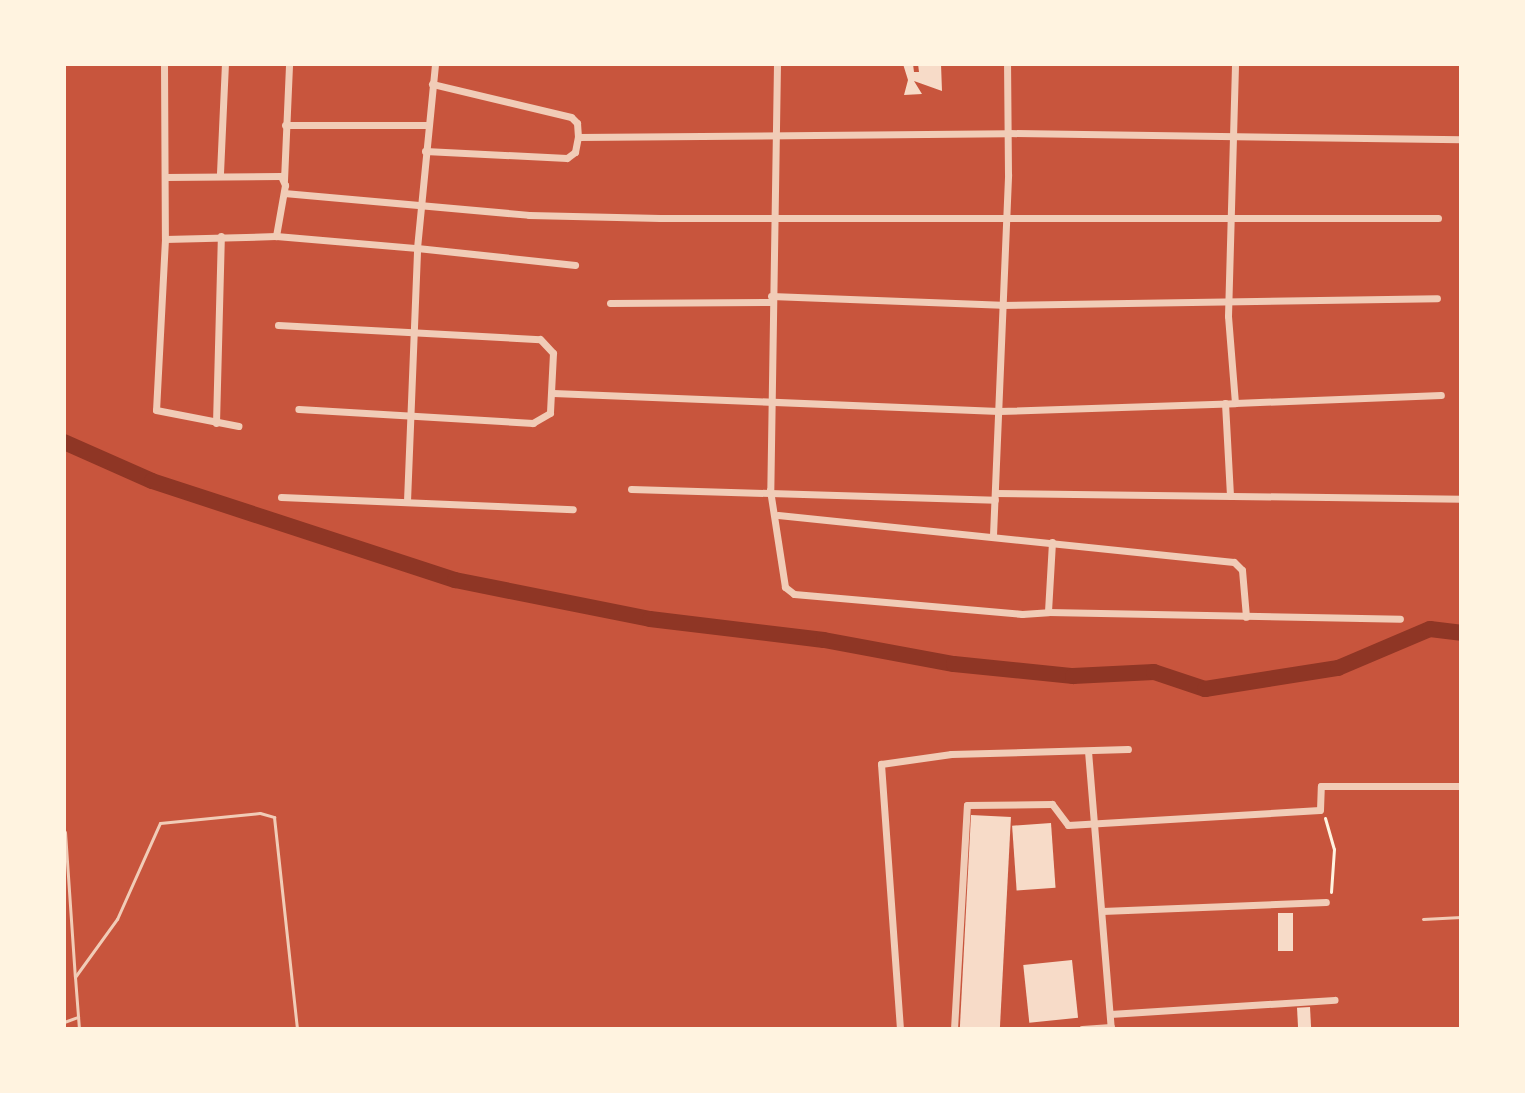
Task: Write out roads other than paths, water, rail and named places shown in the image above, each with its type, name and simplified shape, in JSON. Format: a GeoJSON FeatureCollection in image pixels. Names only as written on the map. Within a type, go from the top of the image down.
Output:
{"type":"FeatureCollection","features":[{"type":"Feature","properties":{"kind":"street"},"geometry":{"type":"LineString","coordinates":[[164,64],[165,239],[156,410],[238,426]]}},
{"type":"Feature","properties":{"kind":"street"},"geometry":{"type":"LineString","coordinates":[[220,173],[225,64]]}},
{"type":"Feature","properties":{"kind":"street"},"geometry":{"type":"LineString","coordinates":[[276,236],[284,193],[289,64]]}},
{"type":"Feature","properties":{"kind":"street"},"geometry":{"type":"LineString","coordinates":[[407,501],[413,415],[417,248],[435,64]]}},
{"type":"Feature","properties":{"kind":"street"},"geometry":{"type":"LineString","coordinates":[[777,64],[769,399],[770,490],[778,515],[783,582],[794,594],[1022,614],[1400,619]]}},
{"type":"Feature","properties":{"kind":"street"},"geometry":{"type":"LineString","coordinates":[[993,535],[1006,218],[1007,64]]}},
{"type":"Feature","properties":{"kind":"street"},"geometry":{"type":"LineString","coordinates":[[1235,64],[1230,300],[1235,403]]}},
{"type":"Feature","properties":{"kind":"street"},"geometry":{"type":"LineString","coordinates":[[425,151],[567,158],[575,152],[578,137],[577,123],[571,117],[432,84]]}},
{"type":"Feature","properties":{"kind":"street"},"geometry":{"type":"LineString","coordinates":[[285,125],[427,125]]}},
{"type":"Feature","properties":{"kind":"street"},"geometry":{"type":"LineString","coordinates":[[578,137],[1008,133],[1235,139],[1461,139]]}},
{"type":"Feature","properties":{"kind":"street"},"geometry":{"type":"LineString","coordinates":[[165,177],[220,173],[276,174],[284,180]]}},
{"type":"Feature","properties":{"kind":"street"},"geometry":{"type":"LineString","coordinates":[[284,193],[422,207],[646,218],[773,215],[1438,218]]}},
{"type":"Feature","properties":{"kind":"street"},"geometry":{"type":"LineString","coordinates":[[216,423],[221,236]]}},
{"type":"Feature","properties":{"kind":"street"},"geometry":{"type":"LineString","coordinates":[[165,239],[276,236],[575,265]]}},
{"type":"Feature","properties":{"kind":"street"},"geometry":{"type":"LineString","coordinates":[[610,303],[771,299],[1001,305],[1437,298]]}},
{"type":"Feature","properties":{"kind":"street"},"geometry":{"type":"LineString","coordinates":[[278,325],[547,341],[553,353],[550,413],[533,423],[298,409]]}},
{"type":"Feature","properties":{"kind":"street"},"geometry":{"type":"LineString","coordinates":[[553,393],[769,399],[999,411],[1441,395]]}},
{"type":"Feature","properties":{"kind":"street"},"geometry":{"type":"LineString","coordinates":[[1225,403],[1230,496]]}},
{"type":"Feature","properties":{"kind":"street"},"geometry":{"type":"LineString","coordinates":[[631,489],[995,497],[1461,499]]}},
{"type":"Feature","properties":{"kind":"street"},"geometry":{"type":"LineString","coordinates":[[281,497],[573,509]]}},
{"type":"Feature","properties":{"kind":"street"},"geometry":{"type":"LineString","coordinates":[[778,515],[1234,562],[1242,570],[1246,617]]}},
{"type":"Feature","properties":{"kind":"street"},"geometry":{"type":"LineString","coordinates":[[1048,612],[1052,542]]}},
{"type":"Feature","properties":{"kind":"street"},"geometry":{"type":"LineString","coordinates":[[900,1029],[881,764],[951,754],[1128,749]]}},
{"type":"Feature","properties":{"kind":"street"},"geometry":{"type":"LineString","coordinates":[[1082,1029],[1111,1028],[1088,751]]}},
{"type":"Feature","properties":{"kind":"street"},"geometry":{"type":"LineString","coordinates":[[954,1029],[967,805],[1052,804],[1068,825],[1320,810],[1321,786],[1461,786]]}},
{"type":"Feature","properties":{"kind":"street"},"geometry":{"type":"LineString","coordinates":[[1102,911],[1326,902]]}},
{"type":"Feature","properties":{"kind":"street"},"geometry":{"type":"LineString","coordinates":[[1110,1014],[1335,1000]]}},
{"type":"Feature","properties":{"kind":"lane"},"geometry":{"type":"LineString","coordinates":[[75,977],[117,919],[160,823],[269,814],[277,826],[297,1029]]}},
{"type":"Feature","properties":{"kind":"lane"},"geometry":{"type":"LineString","coordinates":[[65,832],[79,1029]]}},
{"type":"Feature","properties":{"kind":"lane"},"geometry":{"type":"LineString","coordinates":[[1423,919],[1461,917]]}},
{"type":"Feature","properties":{"kind":"lane"},"geometry":{"type":"LineString","coordinates":[[64,1022],[78,1017]]}},
{"type":"Feature","properties":{"kind":"waterway"},"geometry":{"type":"LineString","coordinates":[[64,442],[152,481],[455,580],[650,619],[824,640],[954,664],[1073,676],[1154,672],[1205,689],[1338,668],[1430,629],[1461,633]]}}]}
